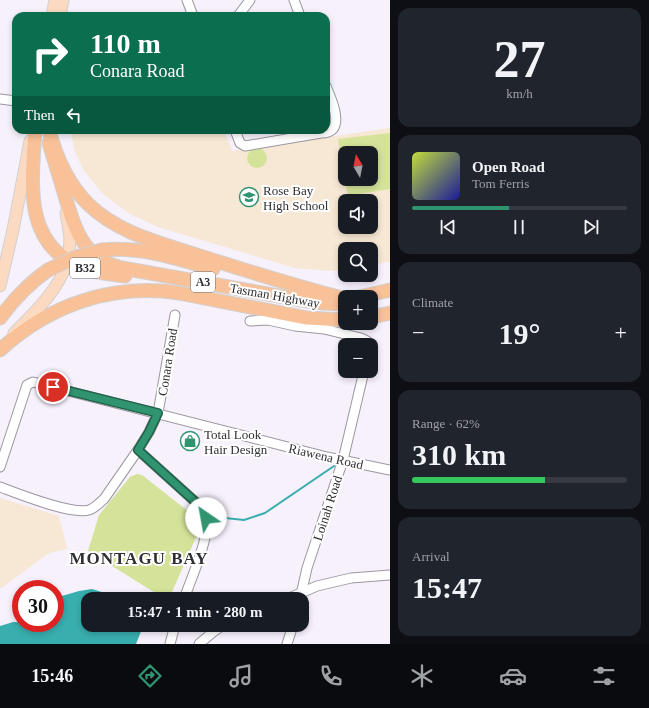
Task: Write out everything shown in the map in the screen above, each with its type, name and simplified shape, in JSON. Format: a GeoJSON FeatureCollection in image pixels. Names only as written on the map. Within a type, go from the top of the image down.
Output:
{"type":"FeatureCollection","features":[{"type":"Feature","properties":{"kind":"highway","name":"B32"},"geometry":{"type":"LineString","coordinates":[[33,134],[32,185],[34,209],[45,238],[62,256],[76,265],[88,269],[188,288],[254,305],[260,309]]}},
{"type":"Feature","properties":{"kind":"highway","name":"Tasman Highway"},"geometry":{"type":"LineString","coordinates":[[49,134],[76,230],[83,243],[90,251],[107,263],[115,266],[300,300],[323,303],[338,301]]}},
{"type":"Feature","properties":{"kind":"highway"},"geometry":{"type":"LineString","coordinates":[[49,134],[60,162],[74,186],[89,204],[118,226],[141,237],[288,284],[338,298]]}},
{"type":"Feature","properties":{"kind":"highway","name":"Tasman Highway"},"geometry":{"type":"LineString","coordinates":[[0,318],[27,286],[48,270],[76,256],[102,250],[123,249],[155,253],[300,293],[338,299]]}},
{"type":"Feature","properties":{"kind":"highway","name":"Tasman Highway"},"geometry":{"type":"LineString","coordinates":[[0,350],[24,330],[52,313],[84,300],[122,292],[145,290],[168,291],[206,297],[307,318],[338,320]]}},
{"type":"Feature","properties":{"kind":"highway"},"geometry":{"type":"LineString","coordinates":[[378,293],[390,290]]}},
{"type":"Feature","properties":{"kind":"highway","name":"Tasman Highway"},"geometry":{"type":"LineString","coordinates":[[0,356],[30,333],[53,319],[82,307],[105,301],[151,296],[179,297],[254,310],[260,309]]}},
{"type":"Feature","properties":{"kind":"highway"},"geometry":{"type":"LineString","coordinates":[[378,300],[390,297]]}},
{"type":"Feature","properties":{"kind":"highway"},"geometry":{"type":"LineString","coordinates":[[378,316],[390,313]]}},
{"type":"Feature","properties":{"kind":"main road"},"geometry":{"type":"LineString","coordinates":[[53,12],[55,0]]}},
{"type":"Feature","properties":{"kind":"main road"},"geometry":{"type":"LineString","coordinates":[[61,12],[63,0]]}},
{"type":"Feature","properties":{"kind":"main road","name":"B32"},"geometry":{"type":"LineString","coordinates":[[0,286],[32,134]]}},
{"type":"Feature","properties":{"kind":"main road"},"geometry":{"type":"LineString","coordinates":[[0,346],[48,298],[60,280],[68,259],[70,244],[69,229],[55,174],[49,134]]}},
{"type":"Feature","properties":{"kind":"main road"},"geometry":{"type":"LineString","coordinates":[[375,290],[390,285]]}},
{"type":"Feature","properties":{"kind":"street"},"geometry":{"type":"LineString","coordinates":[[187,0],[192,12]]}},
{"type":"Feature","properties":{"kind":"street"},"geometry":{"type":"LineString","coordinates":[[241,12],[250,0]]}},
{"type":"Feature","properties":{"kind":"street"},"geometry":{"type":"LineString","coordinates":[[294,0],[298,12]]}},
{"type":"Feature","properties":{"kind":"street"},"geometry":{"type":"LineString","coordinates":[[330,98],[336,117],[333,129],[330,130]]}},
{"type":"Feature","properties":{"kind":"street"},"geometry":{"type":"LineString","coordinates":[[0,99],[12,102]]}},
{"type":"Feature","properties":{"kind":"street"},"geometry":{"type":"LineString","coordinates":[[237,134],[240,143],[245,146],[315,134]]}},
{"type":"Feature","properties":{"kind":"street","name":"Conara Road"},"geometry":{"type":"LineString","coordinates":[[0,487],[75,511],[88,510],[104,499],[138,450],[158,413],[175,315]]}},
{"type":"Feature","properties":{"kind":"street"},"geometry":{"type":"LineString","coordinates":[[250,321],[268,320],[295,326],[324,329],[361,338]]}},
{"type":"Feature","properties":{"kind":"street","name":"Loinah Road"},"geometry":{"type":"LineString","coordinates":[[302,592],[308,568],[343,460],[362,378]]}},
{"type":"Feature","properties":{"kind":"street","name":"Riawena Road"},"geometry":{"type":"LineString","coordinates":[[0,467],[26,388],[30,383],[38,383],[343,460],[390,470]]}},
{"type":"Feature","properties":{"kind":"street"},"geometry":{"type":"LineString","coordinates":[[138,450],[200,506],[205,514],[207,523],[205,535],[186,592]]}},
{"type":"Feature","properties":{"kind":"street"},"geometry":{"type":"LineString","coordinates":[[309,592],[323,585],[351,578],[390,575]]}},
{"type":"Feature","properties":{"kind":"street"},"geometry":{"type":"LineString","coordinates":[[170,644],[173,632]]}},
{"type":"Feature","properties":{"kind":"street"},"geometry":{"type":"LineString","coordinates":[[199,644],[212,632]]}},
{"type":"Feature","properties":{"kind":"street"},"geometry":{"type":"LineString","coordinates":[[287,644],[291,632]]}},
{"type":"Feature","properties":{"kind":"shaded area","name":"Rose Bay High School"},"geometry":{"type":"Polygon","coordinates":[[[390,128],[390,262],[378,264],[378,242],[338,242],[338,270],[331,271],[295,268],[158,227],[130,214],[103,194],[84,171],[74,150],[72,134],[226,134],[232,151],[390,128]]]}},
{"type":"Feature","properties":{"kind":"shaded area"},"geometry":{"type":"Polygon","coordinates":[[[0,498],[59,516],[67,549],[49,553],[0,589],[0,498]]]}},
{"type":"Feature","properties":{"kind":"green space"},"geometry":{"type":"Polygon","coordinates":[[[390,133],[390,189],[360,194],[348,194],[346,186],[378,186],[378,146],[339,146],[338,139],[390,133]]]}},
{"type":"Feature","properties":{"kind":"green space"},"geometry":{"type":"Polygon","coordinates":[[[257,148],[264,151],[267,158],[264,165],[257,168],[250,165],[247,158],[250,151],[257,148]]]}},
{"type":"Feature","properties":{"kind":"green space"},"geometry":{"type":"Polygon","coordinates":[[[137,474],[142,475],[189,512],[197,535],[172,592],[154,592],[88,551],[99,515],[130,477],[137,474]]]}},
{"type":"Feature","properties":{"kind":"water"},"geometry":{"type":"Polygon","coordinates":[[[92,589],[102,592],[81,592],[81,632],[141,632],[136,644],[0,644],[0,626],[12,622],[12,632],[64,632],[64,595],[92,589]]]}},
{"type":"Feature","properties":{"kind":"waterway"},"geometry":{"type":"LineString","coordinates":[[216,517],[244,520],[265,513],[334,466]]}},
{"type":"Feature","properties":{"kind":"place","name":"Rose Bay High School"},"geometry":{"type":"Point","coordinates":[249,197]}},
{"type":"Feature","properties":{"kind":"place","name":"Total Look Hair Design"},"geometry":{"type":"Point","coordinates":[190,441]}},
{"type":"Feature","properties":{"kind":"district","name":"MONTAGU BAY"},"geometry":{"type":"Point","coordinates":[139,558]}},
{"type":"Feature","properties":{"kind":"route"},"geometry":{"type":"LineString","coordinates":[[53,387],[158,413],[138,450],[200,506],[206,518]]}}]}
